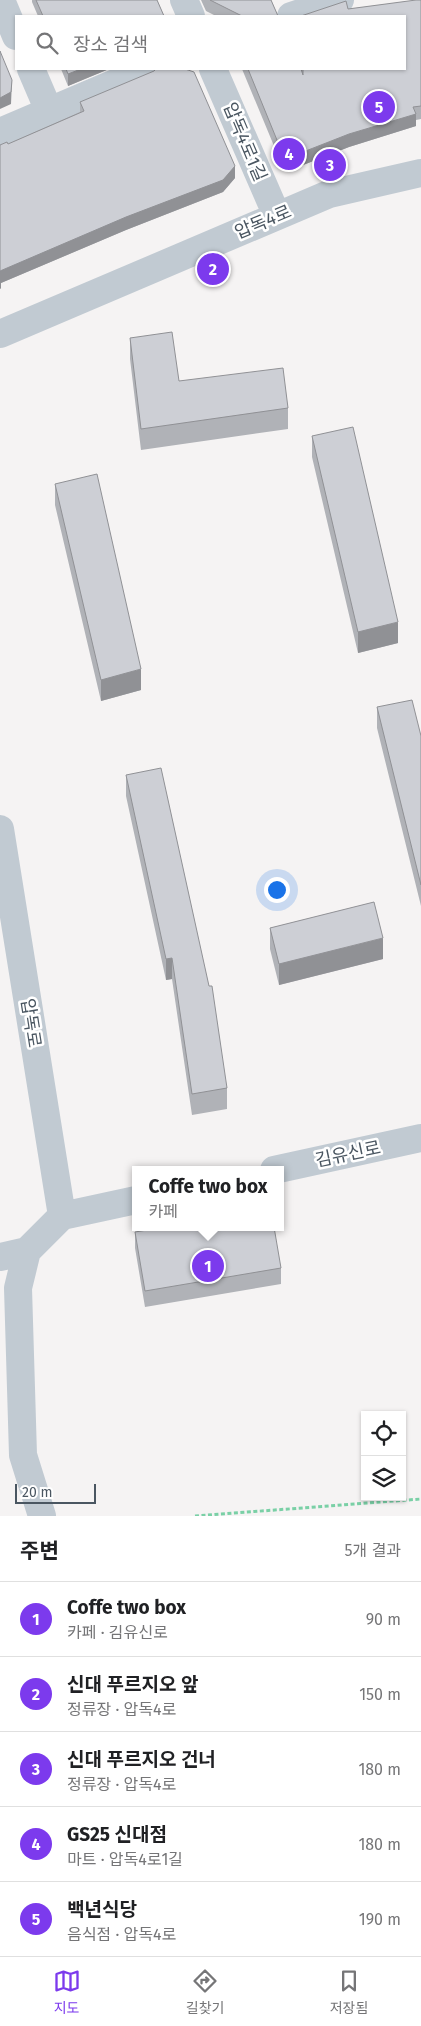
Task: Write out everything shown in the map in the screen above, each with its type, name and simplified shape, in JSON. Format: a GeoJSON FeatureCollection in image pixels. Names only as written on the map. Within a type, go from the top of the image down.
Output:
{"type":"FeatureCollection","features":[{"type":"Feature","properties":{"kind":"street"},"geometry":{"type":"LineString","coordinates":[[0,0],[15,34]]}},
{"type":"Feature","properties":{"kind":"street"},"geometry":{"type":"LineString","coordinates":[[184,0],[191,15]]}},
{"type":"Feature","properties":{"kind":"street"},"geometry":{"type":"LineString","coordinates":[[294,15],[340,0]]}},
{"type":"Feature","properties":{"kind":"street"},"geometry":{"type":"LineString","coordinates":[[31,70],[49,111]]}},
{"type":"Feature","properties":{"kind":"street"},"geometry":{"type":"LineString","coordinates":[[0,132],[146,70]]}},
{"type":"Feature","properties":{"kind":"street","name":"압독4로1길"},"geometry":{"type":"LineString","coordinates":[[213,70],[277,216]]}},
{"type":"Feature","properties":{"kind":"street","name":"압독4로"},"geometry":{"type":"LineString","coordinates":[[0,334],[329,194],[421,172]]}},
{"type":"Feature","properties":{"kind":"street","name":"압독로"},"geometry":{"type":"LineString","coordinates":[[0,829],[62,1216]]}},
{"type":"Feature","properties":{"kind":"street","name":"김유신로"},"geometry":{"type":"LineString","coordinates":[[284,1168],[421,1138]]}},
{"type":"Feature","properties":{"kind":"street"},"geometry":{"type":"LineString","coordinates":[[42,1516],[23,1454],[18,1288],[27,1251],[62,1216],[132,1201]]}},
{"type":"Feature","properties":{"kind":"street"},"geometry":{"type":"LineString","coordinates":[[0,1257],[27,1251]]}},
{"type":"Feature","properties":{"kind":"path"},"geometry":{"type":"LineString","coordinates":[[195,1516],[421,1499]]}},
{"type":"Feature","properties":{"kind":"building"},"geometry":{"type":"Polygon","coordinates":[[[36,0],[157,0],[164,15],[43,15],[36,0]]]}},
{"type":"Feature","properties":{"kind":"building"},"geometry":{"type":"Polygon","coordinates":[[[210,0],[271,0],[278,15],[240,15],[210,0]]]}},
{"type":"Feature","properties":{"kind":"building"},"geometry":{"type":"Polygon","coordinates":[[[421,0],[421,106],[413,107],[416,114],[349,134],[298,154],[279,145],[248,70],[301,70],[303,75],[303,70],[406,70],[406,15],[304,15],[346,1],[348,9],[421,0]]]}},
{"type":"Feature","properties":{"kind":"building"},"geometry":{"type":"Polygon","coordinates":[[[0,51],[12,80],[11,92],[0,98],[0,51]]]}},
{"type":"Feature","properties":{"kind":"building"},"geometry":{"type":"Polygon","coordinates":[[[66,70],[78,70],[68,74],[66,70]]]}},
{"type":"Feature","properties":{"kind":"building"},"geometry":{"type":"Polygon","coordinates":[[[188,70],[194,72],[235,166],[223,180],[126,217],[0,271],[0,145],[7,142],[8,144],[84,111],[80,102],[154,71],[188,70]]]}},
{"type":"Feature","properties":{"kind":"building"},"geometry":{"type":"Polygon","coordinates":[[[172,332],[179,381],[283,368],[288,408],[141,429],[130,338],[172,332]]]}},
{"type":"Feature","properties":{"kind":"building"},"geometry":{"type":"Polygon","coordinates":[[[353,427],[398,622],[358,632],[312,436],[353,427]]]}},
{"type":"Feature","properties":{"kind":"building"},"geometry":{"type":"Polygon","coordinates":[[[97,474],[141,669],[101,680],[55,484],[97,474]]]}},
{"type":"Feature","properties":{"kind":"building"},"geometry":{"type":"Polygon","coordinates":[[[412,700],[421,736],[421,885],[377,707],[412,700]]]}},
{"type":"Feature","properties":{"kind":"building"},"geometry":{"type":"Polygon","coordinates":[[[161,768],[209,986],[212,986],[227,1088],[192,1094],[172,958],[166,959],[126,775],[161,768]]]}},
{"type":"Feature","properties":{"kind":"building"},"geometry":{"type":"Polygon","coordinates":[[[374,902],[383,938],[279,964],[270,928],[374,902]]]}},
{"type":"Feature","properties":{"kind":"building"},"geometry":{"type":"Polygon","coordinates":[[[275,1231],[281,1268],[145,1291],[135,1232],[275,1231]]]}},
{"type":"Feature","properties":{"kind":"place","name":"백년식당"},"geometry":{"type":"Point","coordinates":[379,107]}},
{"type":"Feature","properties":{"kind":"place","name":"GS25 신대점"},"geometry":{"type":"Point","coordinates":[289,154]}},
{"type":"Feature","properties":{"kind":"place","name":"신대 푸르지오 건너"},"geometry":{"type":"Point","coordinates":[330,165]}},
{"type":"Feature","properties":{"kind":"place","name":"신대 푸르지오 앞"},"geometry":{"type":"Point","coordinates":[213,269]}},
{"type":"Feature","properties":{"kind":"place","name":"Coffe two box"},"geometry":{"type":"Point","coordinates":[208,1266]}}]}
